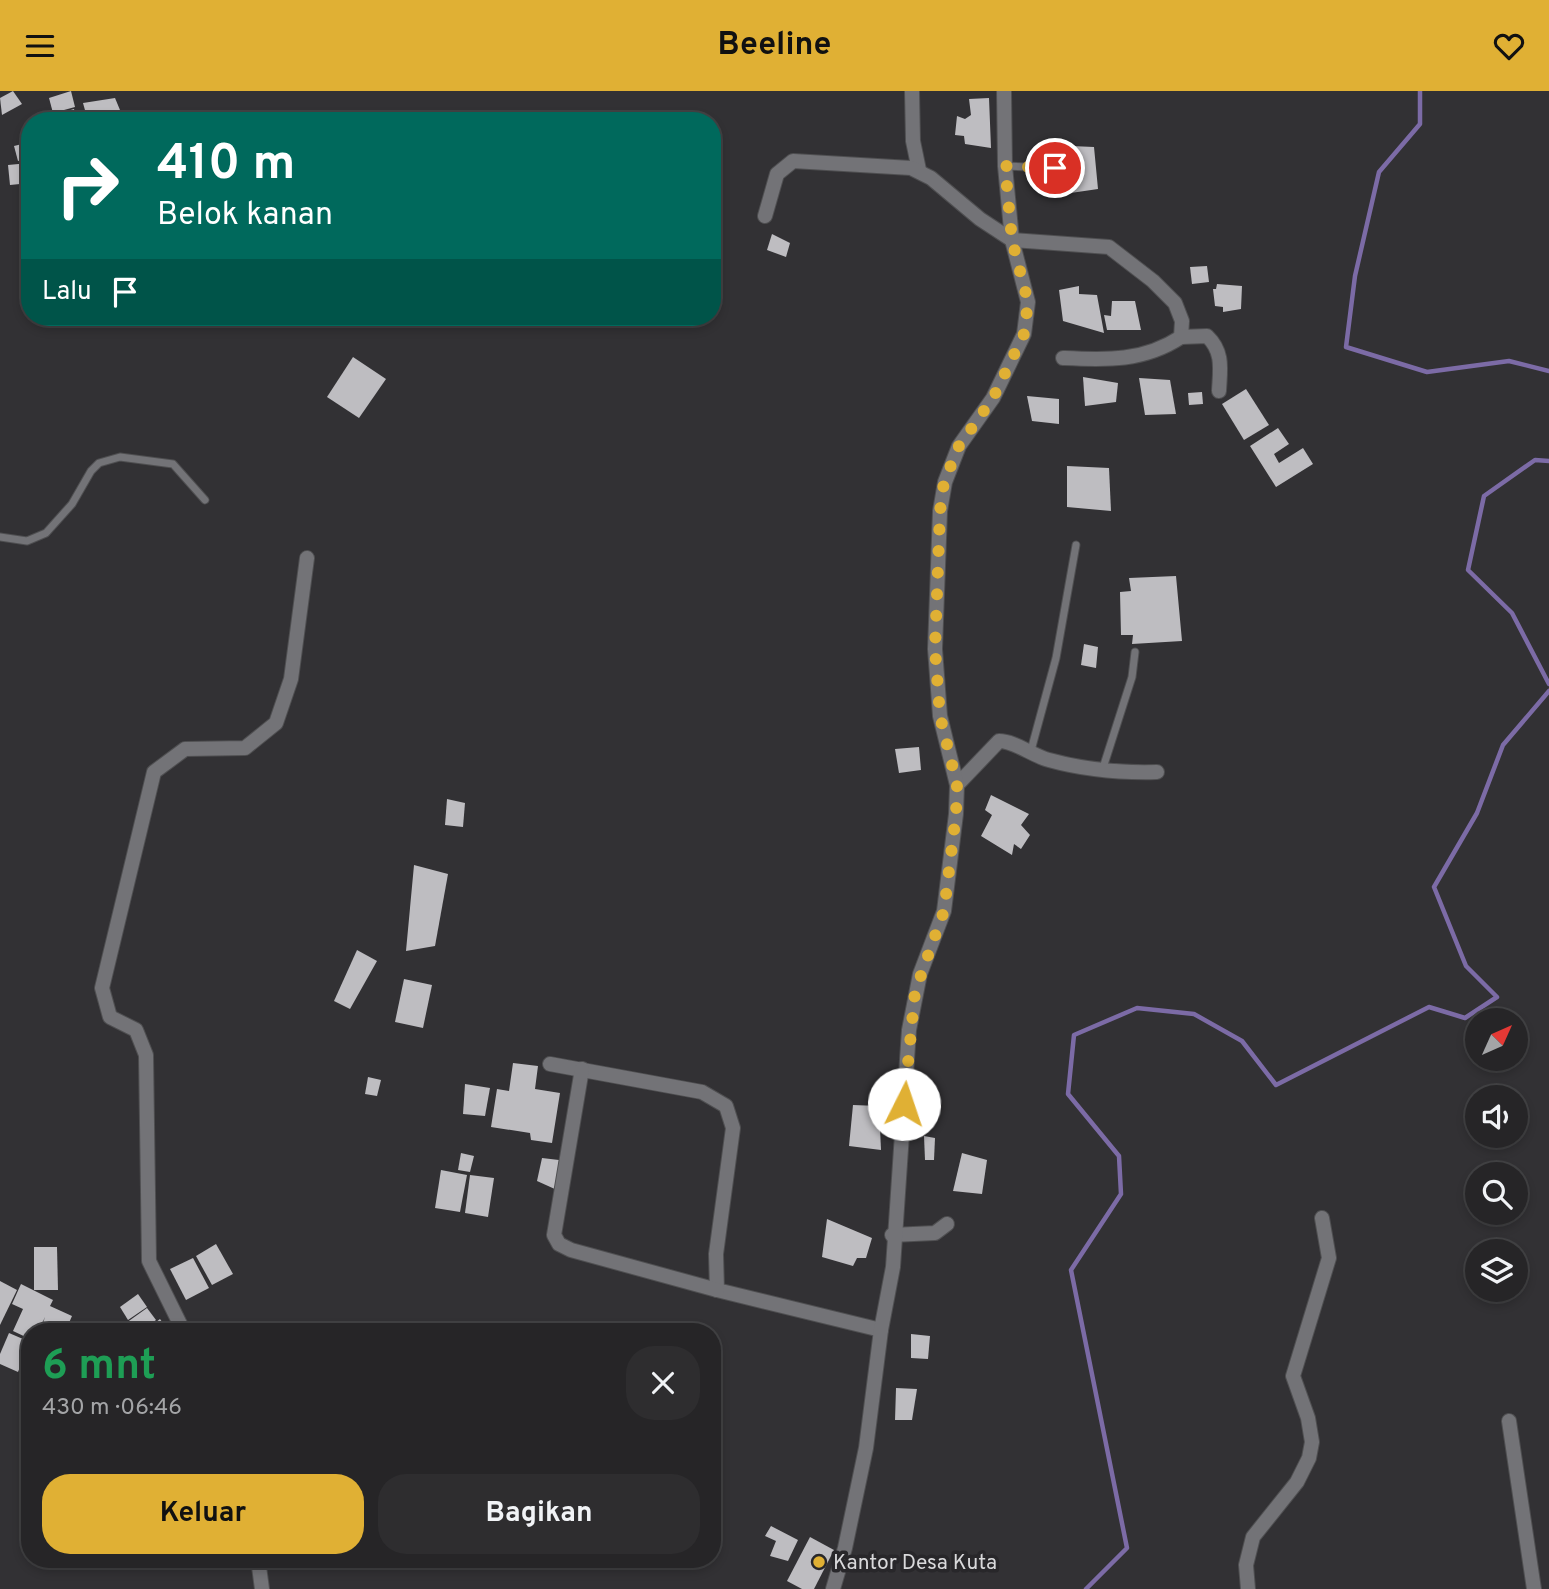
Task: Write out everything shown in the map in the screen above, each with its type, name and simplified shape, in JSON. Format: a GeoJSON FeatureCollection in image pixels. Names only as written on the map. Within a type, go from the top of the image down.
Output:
{"type":"FeatureCollection","features":[{"type":"Feature","properties":{"kind":"street"},"geometry":{"type":"LineString","coordinates":[[912,91],[912,141],[919,170]]}},
{"type":"Feature","properties":{"kind":"street"},"geometry":{"type":"LineString","coordinates":[[833,1589],[845,1548],[866,1448],[881,1330],[893,1267],[892,1235],[909,1030],[920,974],[944,911],[957,785],[940,716],[935,649],[940,511],[944,482],[959,446],[993,398],[1024,334],[1028,302],[1012,240],[1005,166],[1004,91]]}},
{"type":"Feature","properties":{"kind":"street"},"geometry":{"type":"LineString","coordinates":[[765,216],[777,174],[793,161],[919,170],[1012,240],[1069,246],[1096,244],[1117,251],[1175,303],[1182,321],[1181,337]]}},
{"type":"Feature","properties":{"kind":"street"},"geometry":{"type":"LineString","coordinates":[[1063,358],[1114,360],[1146,355],[1181,337],[1207,336],[1215,345],[1221,359],[1219,391]]}},
{"type":"Feature","properties":{"kind":"street"},"geometry":{"type":"LineString","coordinates":[[180,1323],[149,1261],[146,1055],[136,1030],[110,1017],[102,988],[154,772],[185,749],[245,748],[276,723],[291,679],[307,558]]}},
{"type":"Feature","properties":{"kind":"street"},"geometry":{"type":"LineString","coordinates":[[957,785],[999,741],[1013,744],[1030,754],[1102,771],[1157,772]]}},
{"type":"Feature","properties":{"kind":"street"},"geometry":{"type":"LineString","coordinates":[[550,1064],[702,1092],[726,1106],[733,1128],[716,1254],[717,1290]]}},
{"type":"Feature","properties":{"kind":"street"},"geometry":{"type":"LineString","coordinates":[[582,1069],[554,1235],[559,1244],[571,1250],[717,1290],[881,1330]]}},
{"type":"Feature","properties":{"kind":"street"},"geometry":{"type":"LineString","coordinates":[[1248,1589],[1246,1565],[1253,1537],[1261,1523],[1297,1482],[1309,1458],[1312,1442],[1308,1417],[1293,1376],[1329,1258],[1322,1218]]}},
{"type":"Feature","properties":{"kind":"street"},"geometry":{"type":"LineString","coordinates":[[892,1235],[935,1233],[947,1224]]}},
{"type":"Feature","properties":{"kind":"street"},"geometry":{"type":"LineString","coordinates":[[1509,1421],[1534,1589]]}},
{"type":"Feature","properties":{"kind":"street"},"geometry":{"type":"LineString","coordinates":[[259,1568],[262,1589]]}},
{"type":"Feature","properties":{"kind":"lane"},"geometry":{"type":"LineString","coordinates":[[1005,166],[1055,168]]}},
{"type":"Feature","properties":{"kind":"lane"},"geometry":{"type":"LineString","coordinates":[[0,537],[27,541],[46,534],[72,504],[91,471],[99,463],[120,457],[173,464],[205,500]]}},
{"type":"Feature","properties":{"kind":"lane"},"geometry":{"type":"LineString","coordinates":[[1030,754],[1056,658],[1076,545]]}},
{"type":"Feature","properties":{"kind":"lane"},"geometry":{"type":"LineString","coordinates":[[1102,771],[1132,677],[1135,652]]}},
{"type":"Feature","properties":{"kind":"building"},"geometry":{"type":"Polygon","coordinates":[[[13,91],[22,104],[2,115],[0,98],[13,91]]]}},
{"type":"Feature","properties":{"kind":"building"},"geometry":{"type":"Polygon","coordinates":[[[71,91],[75,107],[53,112],[49,98],[71,91]]]}},
{"type":"Feature","properties":{"kind":"building"},"geometry":{"type":"Polygon","coordinates":[[[115,98],[120,110],[86,112],[83,103],[115,98]]]}},
{"type":"Feature","properties":{"kind":"building"},"geometry":{"type":"Polygon","coordinates":[[[989,98],[991,148],[965,144],[964,136],[955,135],[957,116],[965,119],[971,115],[969,99],[989,98]]]}},
{"type":"Feature","properties":{"kind":"building"},"geometry":{"type":"Polygon","coordinates":[[[21,144],[21,160],[18,161],[14,146],[21,144]]]}},
{"type":"Feature","properties":{"kind":"building"},"geometry":{"type":"Polygon","coordinates":[[[1071,146],[1094,147],[1098,189],[1057,195],[1057,177],[1068,178],[1065,161],[1071,146]]]}},
{"type":"Feature","properties":{"kind":"building"},"geometry":{"type":"Polygon","coordinates":[[[21,164],[21,184],[10,185],[8,165],[21,164]]]}},
{"type":"Feature","properties":{"kind":"building"},"geometry":{"type":"Polygon","coordinates":[[[772,234],[790,243],[786,257],[767,250],[772,234]]]}},
{"type":"Feature","properties":{"kind":"building"},"geometry":{"type":"Polygon","coordinates":[[[1207,266],[1209,282],[1192,284],[1190,267],[1207,266]]]}},
{"type":"Feature","properties":{"kind":"building"},"geometry":{"type":"Polygon","coordinates":[[[1217,284],[1242,286],[1241,309],[1223,312],[1223,307],[1215,306],[1213,289],[1216,289],[1217,284]]]}},
{"type":"Feature","properties":{"kind":"building"},"geometry":{"type":"Polygon","coordinates":[[[1079,286],[1079,294],[1097,295],[1104,333],[1063,321],[1059,290],[1079,286]]]}},
{"type":"Feature","properties":{"kind":"building"},"geometry":{"type":"Polygon","coordinates":[[[1112,301],[1135,301],[1141,330],[1107,330],[1104,315],[1111,316],[1112,301]]]}},
{"type":"Feature","properties":{"kind":"building"},"geometry":{"type":"Polygon","coordinates":[[[353,357],[386,379],[359,418],[327,397],[353,357]]]}},
{"type":"Feature","properties":{"kind":"building"},"geometry":{"type":"Polygon","coordinates":[[[1083,377],[1118,383],[1116,402],[1085,406],[1083,377]]]}},
{"type":"Feature","properties":{"kind":"building"},"geometry":{"type":"Polygon","coordinates":[[[1139,378],[1170,380],[1176,414],[1145,415],[1139,378]]]}},
{"type":"Feature","properties":{"kind":"building"},"geometry":{"type":"Polygon","coordinates":[[[1246,389],[1269,425],[1244,440],[1222,404],[1246,389]]]}},
{"type":"Feature","properties":{"kind":"building"},"geometry":{"type":"Polygon","coordinates":[[[1202,392],[1203,404],[1189,405],[1188,393],[1202,392]]]}},
{"type":"Feature","properties":{"kind":"building"},"geometry":{"type":"Polygon","coordinates":[[[1027,396],[1059,399],[1059,424],[1032,421],[1027,396]]]}},
{"type":"Feature","properties":{"kind":"building"},"geometry":{"type":"Polygon","coordinates":[[[1278,428],[1289,444],[1274,454],[1279,463],[1303,448],[1313,464],[1276,487],[1250,446],[1278,428]]]}},
{"type":"Feature","properties":{"kind":"building"},"geometry":{"type":"Polygon","coordinates":[[[1067,466],[1109,468],[1111,511],[1067,507],[1067,466]]]}},
{"type":"Feature","properties":{"kind":"building"},"geometry":{"type":"Polygon","coordinates":[[[1176,576],[1182,641],[1132,644],[1133,635],[1121,635],[1120,592],[1131,591],[1129,578],[1176,576]]]}},
{"type":"Feature","properties":{"kind":"building"},"geometry":{"type":"Polygon","coordinates":[[[1084,644],[1098,647],[1096,668],[1081,665],[1084,644]]]}},
{"type":"Feature","properties":{"kind":"building"},"geometry":{"type":"Polygon","coordinates":[[[919,747],[921,770],[899,773],[895,749],[919,747]]]}},
{"type":"Feature","properties":{"kind":"building"},"geometry":{"type":"Polygon","coordinates":[[[991,795],[1029,814],[1021,825],[1030,835],[1021,849],[1014,844],[1012,855],[981,836],[992,815],[985,810],[991,795]]]}},
{"type":"Feature","properties":{"kind":"building"},"geometry":{"type":"Polygon","coordinates":[[[447,799],[465,803],[463,827],[445,825],[447,799]]]}},
{"type":"Feature","properties":{"kind":"building"},"geometry":{"type":"Polygon","coordinates":[[[414,865],[448,874],[435,946],[406,951],[414,865]]]}},
{"type":"Feature","properties":{"kind":"building"},"geometry":{"type":"Polygon","coordinates":[[[357,950],[377,961],[350,1009],[334,1001],[357,950]]]}},
{"type":"Feature","properties":{"kind":"building"},"geometry":{"type":"Polygon","coordinates":[[[404,979],[432,985],[423,1028],[395,1022],[404,979]]]}},
{"type":"Feature","properties":{"kind":"building"},"geometry":{"type":"Polygon","coordinates":[[[513,1063],[538,1066],[535,1089],[560,1093],[552,1143],[531,1140],[530,1133],[491,1127],[497,1089],[509,1091],[513,1063]]]}},
{"type":"Feature","properties":{"kind":"building"},"geometry":{"type":"Polygon","coordinates":[[[368,1077],[381,1080],[377,1096],[365,1094],[368,1077]]]}},
{"type":"Feature","properties":{"kind":"building"},"geometry":{"type":"Polygon","coordinates":[[[465,1084],[490,1088],[485,1116],[463,1114],[465,1084]]]}},
{"type":"Feature","properties":{"kind":"building"},"geometry":{"type":"Polygon","coordinates":[[[853,1105],[879,1106],[881,1150],[849,1146],[853,1105]]]}},
{"type":"Feature","properties":{"kind":"building"},"geometry":{"type":"Polygon","coordinates":[[[924,1136],[935,1138],[934,1160],[925,1160],[924,1136]]]}},
{"type":"Feature","properties":{"kind":"building"},"geometry":{"type":"Polygon","coordinates":[[[461,1153],[474,1156],[470,1172],[458,1170],[461,1153]]]}},
{"type":"Feature","properties":{"kind":"building"},"geometry":{"type":"Polygon","coordinates":[[[962,1153],[987,1160],[982,1194],[953,1191],[962,1153]]]}},
{"type":"Feature","properties":{"kind":"building"},"geometry":{"type":"Polygon","coordinates":[[[542,1158],[559,1160],[557,1190],[537,1181],[542,1158]]]}},
{"type":"Feature","properties":{"kind":"building"},"geometry":{"type":"Polygon","coordinates":[[[441,1170],[467,1175],[460,1212],[435,1208],[441,1170]]]}},
{"type":"Feature","properties":{"kind":"building"},"geometry":{"type":"Polygon","coordinates":[[[470,1175],[494,1178],[488,1217],[465,1213],[470,1175]]]}},
{"type":"Feature","properties":{"kind":"building"},"geometry":{"type":"Polygon","coordinates":[[[827,1219],[872,1238],[866,1258],[857,1258],[853,1266],[822,1257],[827,1219]]]}},
{"type":"Feature","properties":{"kind":"building"},"geometry":{"type":"Polygon","coordinates":[[[216,1244],[233,1274],[212,1285],[196,1256],[216,1244]]]}},
{"type":"Feature","properties":{"kind":"building"},"geometry":{"type":"Polygon","coordinates":[[[34,1247],[57,1247],[58,1290],[34,1290],[34,1247]]]}},
{"type":"Feature","properties":{"kind":"building"},"geometry":{"type":"Polygon","coordinates":[[[193,1258],[209,1288],[186,1300],[170,1269],[193,1258]]]}},
{"type":"Feature","properties":{"kind":"building"},"geometry":{"type":"Polygon","coordinates":[[[0,1281],[17,1290],[0,1325],[0,1281]]]}},
{"type":"Feature","properties":{"kind":"building"},"geometry":{"type":"Polygon","coordinates":[[[21,1284],[53,1300],[50,1306],[72,1316],[69,1323],[43,1323],[45,1317],[42,1323],[21,1323],[21,1335],[13,1331],[23,1309],[12,1304],[21,1284]]]}},
{"type":"Feature","properties":{"kind":"building"},"geometry":{"type":"Polygon","coordinates":[[[138,1294],[147,1307],[128,1320],[120,1307],[138,1294]]]}},
{"type":"Feature","properties":{"kind":"building"},"geometry":{"type":"Polygon","coordinates":[[[147,1308],[156,1320],[152,1323],[126,1323],[147,1308]]]}},
{"type":"Feature","properties":{"kind":"building"},"geometry":{"type":"Polygon","coordinates":[[[9,1333],[21,1338],[21,1364],[18,1372],[0,1364],[0,1354],[9,1333]]]}},
{"type":"Feature","properties":{"kind":"building"},"geometry":{"type":"Polygon","coordinates":[[[911,1334],[930,1336],[928,1359],[911,1358],[911,1334]]]}},
{"type":"Feature","properties":{"kind":"building"},"geometry":{"type":"Polygon","coordinates":[[[896,1388],[917,1389],[912,1420],[895,1420],[896,1388]]]}},
{"type":"Feature","properties":{"kind":"building"},"geometry":{"type":"Polygon","coordinates":[[[771,1526],[798,1540],[788,1561],[770,1556],[776,1541],[765,1536],[771,1526]]]}},
{"type":"Feature","properties":{"kind":"building"},"geometry":{"type":"Polygon","coordinates":[[[810,1537],[834,1550],[814,1589],[802,1589],[787,1581],[810,1537]]]}},
{"type":"Feature","properties":{"kind":"waterway"},"geometry":{"type":"LineString","coordinates":[[1420,91],[1420,124],[1379,172],[1355,276],[1346,347],[1427,372],[1509,361],[1549,371]]}},
{"type":"Feature","properties":{"kind":"waterway"},"geometry":{"type":"LineString","coordinates":[[1549,461],[1535,460],[1484,496],[1468,570],[1512,613],[1549,684]]}},
{"type":"Feature","properties":{"kind":"waterway"},"geometry":{"type":"LineString","coordinates":[[1086,1589],[1127,1548],[1071,1270],[1121,1194],[1119,1156],[1068,1094],[1074,1035],[1137,1008],[1194,1014],[1242,1041],[1276,1085],[1429,1007],[1465,1018],[1497,997],[1466,966],[1434,887],[1477,813],[1503,745],[1549,691]]}},
{"type":"Feature","properties":{"kind":"place","name":"Kantor Desa Kuta"},"geometry":{"type":"Point","coordinates":[819,1562]}},
{"type":"Feature","properties":{"kind":"route"},"geometry":{"type":"LineString","coordinates":[[904,1104],[909,1030],[915,992],[944,911],[956,814],[957,785],[940,716],[935,649],[940,511],[944,482],[959,446],[993,398],[1015,358],[1024,334],[1028,302],[1012,240],[1005,166],[1055,168]]}}]}
